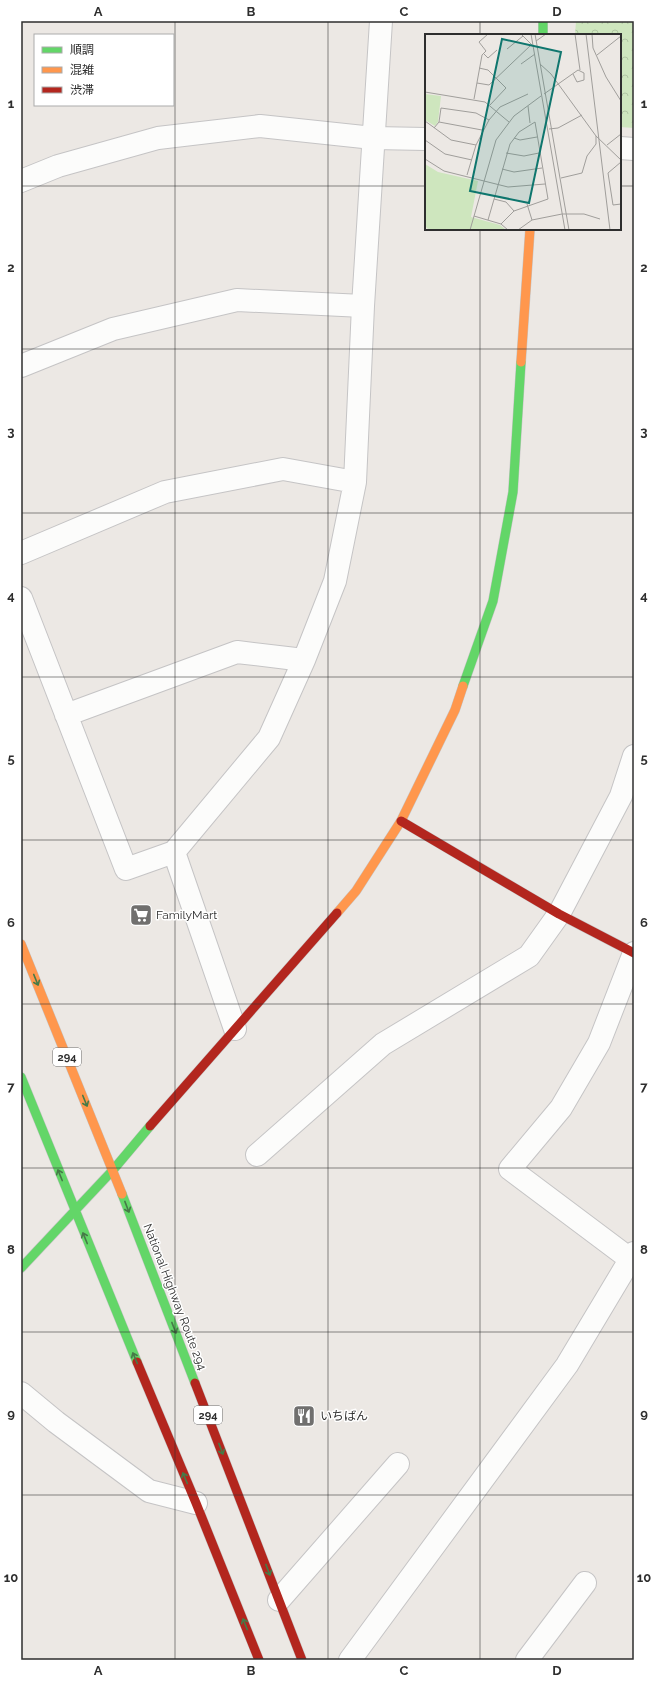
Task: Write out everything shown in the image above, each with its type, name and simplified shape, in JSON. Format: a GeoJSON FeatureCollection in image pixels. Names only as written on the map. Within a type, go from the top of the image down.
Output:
{"type":"FeatureCollection","features":[{"type":"Feature","properties":{"kind":"main road"},"geometry":{"type":"LineString","coordinates":[[542,34],[543,21]]}},
{"type":"Feature","properties":{"kind":"main road"},"geometry":{"type":"LineString","coordinates":[[21,1268],[113,1170],[160,1113],[356,891],[401,820],[455,710],[493,601],[513,492],[530,230]]}},
{"type":"Feature","properties":{"kind":"main road"},"geometry":{"type":"LineString","coordinates":[[401,820],[559,914],[634,953]]}},
{"type":"Feature","properties":{"kind":"main road","name":"National Highway Route 294"},"geometry":{"type":"LineString","coordinates":[[21,944],[113,1170],[302,1660]]}},
{"type":"Feature","properties":{"kind":"main road"},"geometry":{"type":"LineString","coordinates":[[21,1077],[74,1211],[196,1503],[259,1660]]}},
{"type":"Feature","properties":{"kind":"street"},"geometry":{"type":"LineString","coordinates":[[21,598],[126,869],[174,852],[269,738],[304,660],[335,581],[355,482],[363,306],[381,21]]}},
{"type":"Feature","properties":{"kind":"street"},"geometry":{"type":"LineString","coordinates":[[21,181],[58,166],[158,138],[260,126],[373,138],[425,139]]}},
{"type":"Feature","properties":{"kind":"street"},"geometry":{"type":"LineString","coordinates":[[621,148],[634,149]]}},
{"type":"Feature","properties":{"kind":"street"},"geometry":{"type":"LineString","coordinates":[[21,366],[113,329],[237,300],[363,306]]}},
{"type":"Feature","properties":{"kind":"street"},"geometry":{"type":"LineString","coordinates":[[21,553],[165,492],[283,469],[355,482]]}},
{"type":"Feature","properties":{"kind":"street"},"geometry":{"type":"LineString","coordinates":[[66,716],[237,652],[304,660]]}},
{"type":"Feature","properties":{"kind":"street"},"geometry":{"type":"LineString","coordinates":[[257,1155],[383,1044],[529,956],[559,914],[627,798],[634,756]]}},
{"type":"Feature","properties":{"kind":"street"},"geometry":{"type":"LineString","coordinates":[[174,852],[235,1029]]}},
{"type":"Feature","properties":{"kind":"street"},"geometry":{"type":"LineString","coordinates":[[350,1660],[567,1366],[633,1258],[510,1169],[562,1108],[595,1049],[634,953]]}},
{"type":"Feature","properties":{"kind":"street"},"geometry":{"type":"LineString","coordinates":[[21,1393],[56,1422],[150,1491],[196,1503]]}},
{"type":"Feature","properties":{"kind":"street"},"geometry":{"type":"LineString","coordinates":[[279,1600],[398,1464]]}},
{"type":"Feature","properties":{"kind":"street"},"geometry":{"type":"LineString","coordinates":[[528,1660],[585,1583]]}},
{"type":"Feature","properties":{"kind":"green space"},"geometry":{"type":"Polygon","coordinates":[[[576,21],[634,21],[634,128],[621,127],[621,34],[575,34],[576,21]]]}},
{"type":"Feature","properties":{"kind":"traffic: fast"},"geometry":{"type":"LineString","coordinates":[[543,21],[543,34]]}},
{"type":"Feature","properties":{"kind":"traffic: fast"},"geometry":{"type":"LineString","coordinates":[[463,686],[493,601],[513,492],[521,362]]}},
{"type":"Feature","properties":{"kind":"traffic: fast"},"geometry":{"type":"LineString","coordinates":[[21,1077],[137,1362]]}},
{"type":"Feature","properties":{"kind":"traffic: fast"},"geometry":{"type":"LineString","coordinates":[[21,1268],[113,1170],[150,1126]]}},
{"type":"Feature","properties":{"kind":"traffic: fast"},"geometry":{"type":"LineString","coordinates":[[122,1194],[195,1383]]}},
{"type":"Feature","properties":{"kind":"traffic: slow"},"geometry":{"type":"LineString","coordinates":[[521,362],[530,230]]}},
{"type":"Feature","properties":{"kind":"traffic: slow"},"geometry":{"type":"LineString","coordinates":[[337,913],[356,891],[401,821],[455,710],[463,686]]}},
{"type":"Feature","properties":{"kind":"traffic: slow"},"geometry":{"type":"LineString","coordinates":[[21,944],[122,1194]]}},
{"type":"Feature","properties":{"kind":"traffic: jam"},"geometry":{"type":"LineString","coordinates":[[401,821],[559,914],[634,953]]}},
{"type":"Feature","properties":{"kind":"traffic: jam"},"geometry":{"type":"LineString","coordinates":[[150,1126],[337,913]]}},
{"type":"Feature","properties":{"kind":"traffic: jam"},"geometry":{"type":"LineString","coordinates":[[137,1362],[259,1660]]}},
{"type":"Feature","properties":{"kind":"traffic: jam"},"geometry":{"type":"LineString","coordinates":[[195,1383],[302,1660]]}},
{"type":"Feature","properties":{"kind":"place","name":"FamilyMart"},"geometry":{"type":"Point","coordinates":[141,915]}},
{"type":"Feature","properties":{"kind":"place","name":"いちばん"},"geometry":{"type":"Point","coordinates":[304,1416]}}]}
